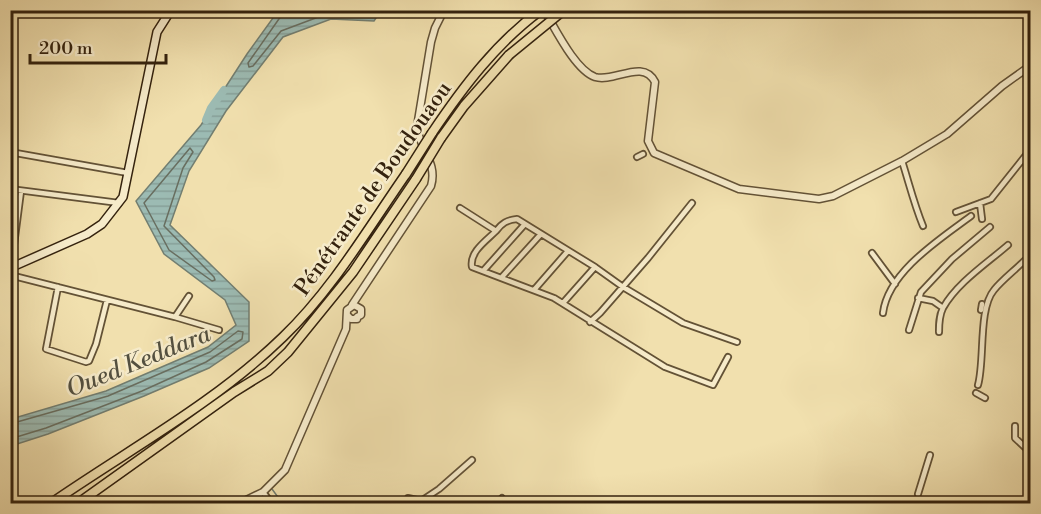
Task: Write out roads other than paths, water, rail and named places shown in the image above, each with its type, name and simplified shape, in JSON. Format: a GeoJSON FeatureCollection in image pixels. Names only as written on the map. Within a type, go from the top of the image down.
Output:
{"type":"FeatureCollection","features":[{"type":"Feature","properties":{"kind":"highway","name":"Pénétrante de Boudouaou"},"geometry":{"type":"LineString","coordinates":[[50,504],[193,409],[283,337],[305,314],[343,266],[454,101],[499,46],[543,10]]}},
{"type":"Feature","properties":{"kind":"highway","name":"Pénétrante de Boudouaou"},"geometry":{"type":"LineString","coordinates":[[77,504],[268,370],[288,352],[352,272],[464,106],[509,55],[564,10]]}},
{"type":"Feature","properties":{"kind":"main road"},"geometry":{"type":"LineString","coordinates":[[11,270],[102,224],[123,197],[157,32],[171,10]]}},
{"type":"Feature","properties":{"kind":"street"},"geometry":{"type":"LineString","coordinates":[[238,504],[263,492],[285,470],[346,329],[347,310],[431,186],[433,167],[419,139],[417,127],[431,42],[444,10]]}},
{"type":"Feature","properties":{"kind":"street"},"geometry":{"type":"LineString","coordinates":[[543,10],[576,62],[591,76],[607,78],[639,71],[650,75],[655,82],[649,126],[650,148],[654,153],[739,189],[819,199],[832,196],[902,161],[947,134],[1002,86],[1030,66]]}},
{"type":"Feature","properties":{"kind":"street"},"geometry":{"type":"LineString","coordinates":[[956,212],[991,199],[1030,150]]}},
{"type":"Feature","properties":{"kind":"street"},"geometry":{"type":"LineString","coordinates":[[10,152],[128,173]]}},
{"type":"Feature","properties":{"kind":"street"},"geometry":{"type":"LineString","coordinates":[[902,161],[910,186],[910,196],[923,226]]}},
{"type":"Feature","properties":{"kind":"street"},"geometry":{"type":"LineString","coordinates":[[10,189],[119,203]]}},
{"type":"Feature","properties":{"kind":"street"},"geometry":{"type":"LineString","coordinates":[[21,191],[13,238],[11,270],[58,287],[219,330]]}},
{"type":"Feature","properties":{"kind":"street"},"geometry":{"type":"LineString","coordinates":[[591,322],[692,202]]}},
{"type":"Feature","properties":{"kind":"street"},"geometry":{"type":"LineString","coordinates":[[980,203],[982,219]]}},
{"type":"Feature","properties":{"kind":"street"},"geometry":{"type":"LineString","coordinates":[[460,208],[496,231]]}},
{"type":"Feature","properties":{"kind":"street"},"geometry":{"type":"LineString","coordinates":[[883,313],[884,303],[895,284],[918,257],[971,216]]}},
{"type":"Feature","properties":{"kind":"street"},"geometry":{"type":"LineString","coordinates":[[728,357],[713,385],[665,367],[563,303],[472,267],[473,255],[508,220],[517,219],[682,323],[737,342]]}},
{"type":"Feature","properties":{"kind":"street"},"geometry":{"type":"LineString","coordinates":[[484,270],[525,224]]}},
{"type":"Feature","properties":{"kind":"street"},"geometry":{"type":"LineString","coordinates":[[909,330],[918,297],[952,259],[990,227]]}},
{"type":"Feature","properties":{"kind":"street"},"geometry":{"type":"LineString","coordinates":[[502,277],[541,234]]}},
{"type":"Feature","properties":{"kind":"street"},"geometry":{"type":"LineString","coordinates":[[939,332],[939,317],[943,308],[970,277],[1008,245]]}},
{"type":"Feature","properties":{"kind":"street"},"geometry":{"type":"LineString","coordinates":[[534,290],[568,251]]}},
{"type":"Feature","properties":{"kind":"street"},"geometry":{"type":"LineString","coordinates":[[872,253],[895,284]]}},
{"type":"Feature","properties":{"kind":"street"},"geometry":{"type":"LineString","coordinates":[[978,385],[988,299],[993,291],[1024,261]]}},
{"type":"Feature","properties":{"kind":"street"},"geometry":{"type":"LineString","coordinates":[[563,303],[595,267]]}},
{"type":"Feature","properties":{"kind":"street"},"geometry":{"type":"LineString","coordinates":[[58,287],[46,349],[86,362],[89,361],[96,344],[107,300]]}},
{"type":"Feature","properties":{"kind":"street"},"geometry":{"type":"LineString","coordinates":[[346,329],[361,315],[360,292]]}},
{"type":"Feature","properties":{"kind":"street"},"geometry":{"type":"LineString","coordinates":[[176,317],[189,296]]}},
{"type":"Feature","properties":{"kind":"street"},"geometry":{"type":"LineString","coordinates":[[918,297],[933,301],[943,308]]}},
{"type":"Feature","properties":{"kind":"street"},"geometry":{"type":"LineString","coordinates":[[352,305],[360,307]]}},
{"type":"Feature","properties":{"kind":"street"},"geometry":{"type":"LineString","coordinates":[[348,316],[355,320]]}},
{"type":"Feature","properties":{"kind":"street"},"geometry":{"type":"LineString","coordinates":[[976,393],[985,398]]}},
{"type":"Feature","properties":{"kind":"street"},"geometry":{"type":"LineString","coordinates":[[1015,426],[1015,438],[1030,452]]}},
{"type":"Feature","properties":{"kind":"street"},"geometry":{"type":"LineString","coordinates":[[918,494],[930,455]]}},
{"type":"Feature","properties":{"kind":"street"},"geometry":{"type":"LineString","coordinates":[[408,498],[421,501],[439,489],[472,460]]}},
{"type":"Feature","properties":{"kind":"street"},"geometry":{"type":"LineString","coordinates":[[263,492],[272,504]]}},
{"type":"Feature","properties":{"kind":"street"},"geometry":{"type":"LineString","coordinates":[[495,504],[502,498]]}},
{"type":"Feature","properties":{"kind":"water","name":"Oued Keddara"},"geometry":{"type":"Polygon","coordinates":[[[278,11],[381,11],[374,21],[331,19],[283,37],[226,111],[189,171],[170,225],[249,302],[249,341],[209,368],[48,434],[11,446],[11,419],[106,391],[208,347],[236,325],[225,300],[164,254],[136,201],[201,125],[278,11]]]}},
{"type":"Feature","properties":{"kind":"waterway","name":"Oued Keddara"},"geometry":{"type":"LineString","coordinates":[[206,120],[211,108],[224,90]]}},
{"type":"Feature","properties":{"kind":"waterway"},"geometry":{"type":"LineString","coordinates":[[272,489],[283,504]]}}]}
